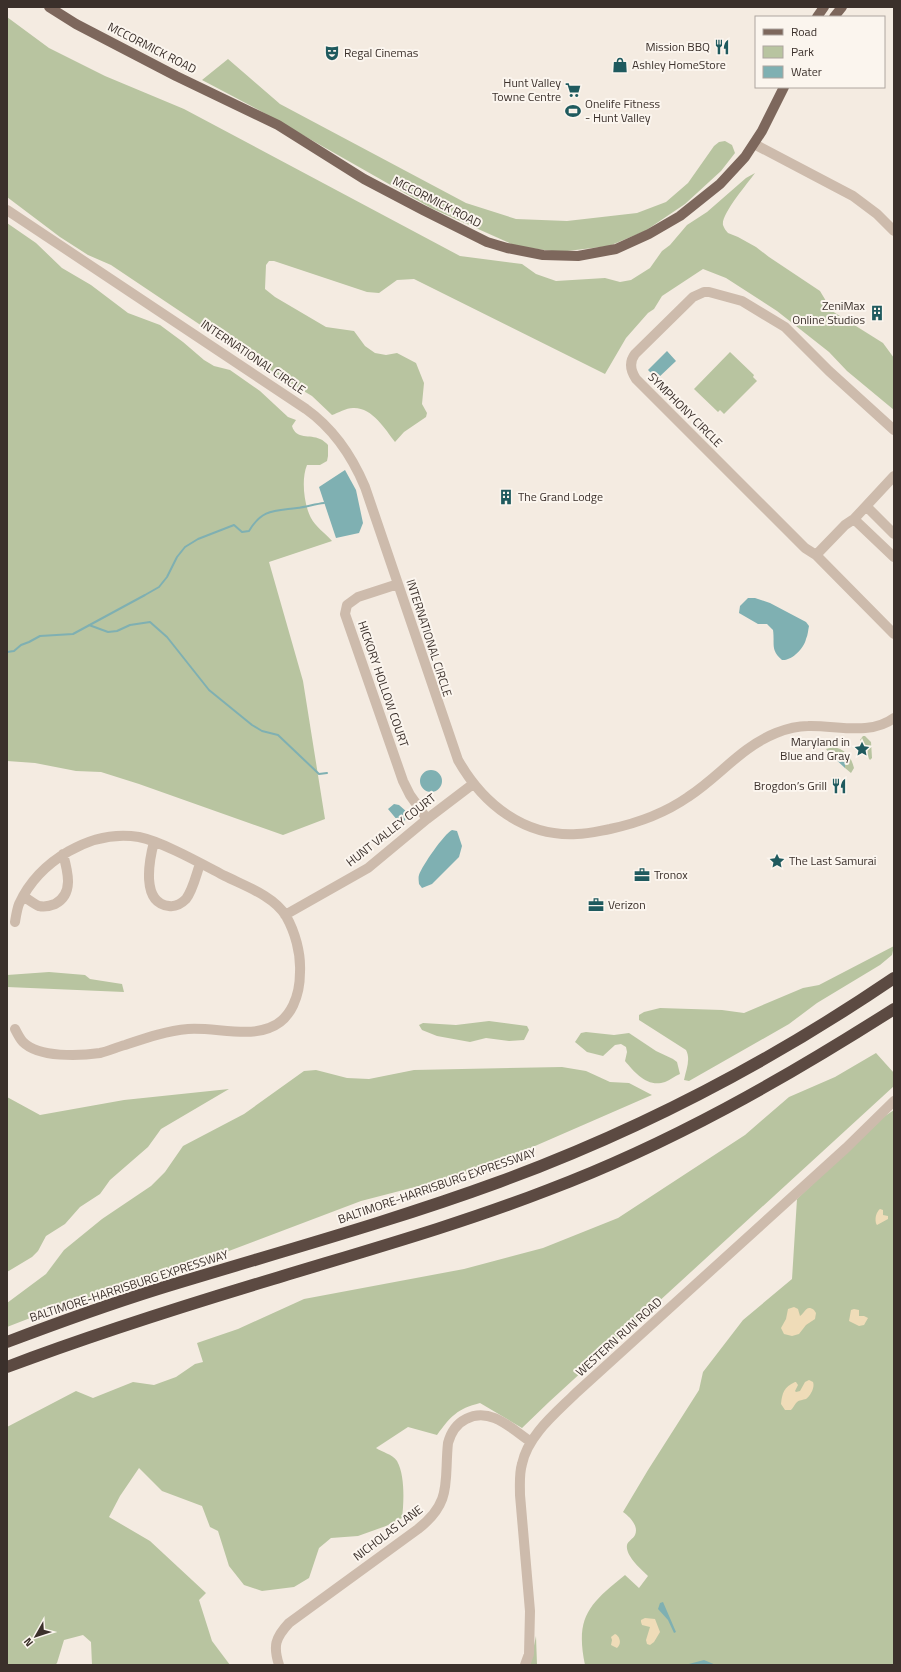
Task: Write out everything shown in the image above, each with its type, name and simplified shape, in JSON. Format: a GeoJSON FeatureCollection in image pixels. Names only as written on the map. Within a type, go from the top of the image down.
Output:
{"type":"FeatureCollection","features":[{"type":"Feature","properties":{"kind":"highway","name":"BALTIMORE-HARRISBURG EXPRESSWAY"},"geometry":{"type":"LineString","coordinates":[[7,1342],[156,1290],[417,1210],[476,1190],[539,1166],[646,1119],[736,1074],[807,1033],[894,978]]}},
{"type":"Feature","properties":{"kind":"highway"},"geometry":{"type":"LineString","coordinates":[[7,1367],[114,1328],[403,1240],[549,1190],[603,1168],[703,1120],[791,1073],[894,1010]]}},
{"type":"Feature","properties":{"kind":"main road","name":"MCCORMICK ROAD"},"geometry":{"type":"LineString","coordinates":[[49,7],[76,24],[176,76],[278,125],[364,179],[487,242],[525,252],[559,256],[578,256],[616,249],[634,242],[680,216],[707,196],[729,176],[754,144],[784,88]]}},
{"type":"Feature","properties":{"kind":"main road"},"geometry":{"type":"LineString","coordinates":[[818,16],[824,7]]}},
{"type":"Feature","properties":{"kind":"main road"},"geometry":{"type":"LineString","coordinates":[[835,16],[842,7]]}},
{"type":"Feature","properties":{"kind":"street"},"geometry":{"type":"LineString","coordinates":[[754,144],[853,196],[878,214],[894,231]]}},
{"type":"Feature","properties":{"kind":"street","name":"INTERNATIONAL CIRCLE"},"geometry":{"type":"LineString","coordinates":[[7,210],[319,418],[344,448],[359,474],[398,584],[452,748],[473,784],[504,814],[529,826],[563,834],[592,832],[623,826],[664,811],[700,789],[751,746],[778,732],[807,726],[856,728],[875,726],[894,718]]}},
{"type":"Feature","properties":{"kind":"street","name":"SYMPHONY CIRCLE"},"geometry":{"type":"LineString","coordinates":[[894,430],[829,371],[785,327],[742,301],[709,292],[698,294],[693,297],[635,354],[632,359],[631,369],[636,379],[805,548],[816,555],[894,634]]}},
{"type":"Feature","properties":{"kind":"street"},"geometry":{"type":"LineString","coordinates":[[816,555],[894,476]]}},
{"type":"Feature","properties":{"kind":"street"},"geometry":{"type":"LineString","coordinates":[[866,506],[894,534]]}},
{"type":"Feature","properties":{"kind":"street"},"geometry":{"type":"LineString","coordinates":[[854,518],[894,557]]}},
{"type":"Feature","properties":{"kind":"street","name":"HICKORY HOLLOW COURT"},"geometry":{"type":"LineString","coordinates":[[398,584],[358,597],[347,605],[345,614],[403,781],[410,795],[427,819]]}},
{"type":"Feature","properties":{"kind":"street","name":"HUNT VALLEY COURT"},"geometry":{"type":"LineString","coordinates":[[285,915],[368,868],[427,819],[473,784]]}},
{"type":"Feature","properties":{"kind":"street"},"geometry":{"type":"LineString","coordinates":[[15,922],[18,906],[32,882],[63,854],[76,847],[96,841],[116,837],[138,837],[154,842],[200,864],[263,896],[277,905],[285,915],[294,935],[299,953],[300,972],[298,993],[293,1008],[285,1017],[269,1028],[247,1031],[190,1029],[161,1033],[101,1052],[71,1055],[49,1053],[35,1049],[23,1042],[15,1030]]}},
{"type":"Feature","properties":{"kind":"street"},"geometry":{"type":"LineString","coordinates":[[154,842],[150,862],[151,891],[154,898],[159,903],[167,906],[175,906],[181,903],[186,898],[200,864]]}},
{"type":"Feature","properties":{"kind":"street"},"geometry":{"type":"LineString","coordinates":[[23,896],[39,906],[50,906],[62,900],[67,893],[68,881],[67,868],[63,854]]}},
{"type":"Feature","properties":{"kind":"street","name":"WESTERN RUN ROAD"},"geometry":{"type":"LineString","coordinates":[[525,1665],[529,1654],[530,1611],[520,1495],[520,1478],[522,1464],[531,1442],[552,1417],[576,1393],[846,1148],[894,1101]]}},
{"type":"Feature","properties":{"kind":"street","name":"NICHOLAS LANE"},"geometry":{"type":"LineString","coordinates":[[278,1665],[275,1654],[276,1642],[281,1632],[289,1623],[418,1529],[438,1510],[443,1500],[445,1490],[448,1443],[450,1435],[461,1421],[471,1416],[481,1414],[491,1416],[500,1420],[531,1442]]}},
{"type":"Feature","properties":{"kind":"green space"},"geometry":{"type":"Polygon","coordinates":[[[7,17],[49,48],[105,76],[184,109],[460,256],[522,264],[536,274],[556,281],[605,278],[620,282],[631,280],[650,268],[662,251],[670,245],[687,225],[707,212],[746,178],[755,173],[730,206],[724,220],[724,228],[728,233],[756,247],[820,291],[832,311],[883,343],[894,358],[894,410],[847,371],[829,352],[777,311],[726,278],[703,269],[662,296],[654,309],[648,313],[626,338],[605,374],[414,279],[397,280],[379,293],[367,292],[274,261],[269,261],[266,265],[265,289],[275,297],[326,327],[354,331],[365,346],[375,353],[386,355],[397,353],[416,363],[424,383],[422,404],[427,413],[426,417],[404,432],[395,442],[382,425],[366,411],[350,408],[332,415],[312,396],[260,365],[111,265],[88,255],[60,237],[7,197],[7,17]]]}},
{"type":"Feature","properties":{"kind":"green space"},"geometry":{"type":"Polygon","coordinates":[[[228,59],[280,104],[466,203],[516,219],[567,221],[637,213],[666,202],[688,183],[714,146],[719,142],[725,141],[732,145],[735,153],[721,171],[685,204],[645,231],[609,246],[559,252],[516,246],[431,208],[257,109],[202,80],[228,59]]]}},
{"type":"Feature","properties":{"kind":"green space"},"geometry":{"type":"Polygon","coordinates":[[[7,223],[36,243],[62,268],[91,285],[128,313],[160,325],[204,360],[214,366],[230,370],[260,391],[288,417],[296,420],[292,426],[297,433],[320,439],[328,445],[327,461],[320,465],[307,465],[304,477],[304,492],[311,518],[332,541],[269,562],[303,681],[325,819],[283,835],[101,772],[76,771],[35,763],[7,761],[7,223]]]}},
{"type":"Feature","properties":{"kind":"green space"},"geometry":{"type":"Polygon","coordinates":[[[730,352],[754,375],[753,377],[757,381],[724,414],[720,410],[718,412],[694,389],[730,352]]]}},
{"type":"Feature","properties":{"kind":"green space"},"geometry":{"type":"Polygon","coordinates":[[[863,736],[871,742],[872,758],[870,760],[867,756],[868,747],[860,740],[863,736]]]}},
{"type":"Feature","properties":{"kind":"green space"},"geometry":{"type":"Polygon","coordinates":[[[833,747],[841,749],[847,754],[854,768],[851,773],[845,768],[845,762],[837,754],[834,753],[831,755],[826,749],[833,747]]]}},
{"type":"Feature","properties":{"kind":"green space"},"geometry":{"type":"Polygon","coordinates":[[[894,946],[892,955],[880,965],[817,1003],[789,1024],[689,1081],[684,1080],[688,1061],[686,1050],[639,1020],[639,1015],[644,1012],[660,1008],[722,1010],[744,1013],[803,988],[819,985],[894,946]]]}},
{"type":"Feature","properties":{"kind":"green space"},"geometry":{"type":"Polygon","coordinates":[[[49,972],[85,975],[90,979],[122,984],[124,992],[7,987],[7,975],[49,972]]]}},
{"type":"Feature","properties":{"kind":"green space"},"geometry":{"type":"Polygon","coordinates":[[[489,1021],[527,1026],[529,1030],[524,1040],[509,1041],[486,1038],[470,1042],[437,1036],[422,1030],[419,1025],[423,1023],[456,1025],[489,1021]]]}},
{"type":"Feature","properties":{"kind":"green space"},"geometry":{"type":"Polygon","coordinates":[[[586,1032],[614,1035],[629,1033],[656,1051],[677,1062],[680,1074],[665,1082],[653,1083],[648,1081],[642,1078],[625,1061],[627,1052],[626,1047],[621,1044],[615,1045],[603,1056],[587,1052],[575,1042],[581,1033],[586,1032]]]}},
{"type":"Feature","properties":{"kind":"green space"},"geometry":{"type":"Polygon","coordinates":[[[876,1053],[894,1073],[894,1086],[522,1428],[480,1403],[472,1405],[455,1414],[437,1435],[408,1427],[376,1448],[392,1457],[397,1461],[400,1467],[403,1481],[402,1518],[386,1526],[358,1536],[331,1538],[319,1548],[309,1578],[294,1587],[262,1591],[244,1585],[229,1566],[218,1531],[210,1527],[202,1506],[162,1491],[139,1468],[120,1496],[109,1517],[150,1541],[206,1593],[199,1600],[212,1641],[230,1665],[92,1665],[91,1642],[83,1635],[64,1640],[57,1663],[55,1665],[7,1665],[7,1427],[76,1391],[93,1398],[133,1382],[154,1385],[176,1377],[195,1364],[203,1362],[197,1343],[238,1329],[304,1299],[464,1269],[543,1248],[618,1218],[745,1135],[789,1097],[835,1077],[876,1053]]]}},
{"type":"Feature","properties":{"kind":"green space"},"geometry":{"type":"Polygon","coordinates":[[[562,1067],[586,1071],[610,1082],[629,1083],[652,1095],[496,1163],[469,1173],[361,1201],[168,1274],[43,1313],[7,1327],[7,1303],[46,1274],[64,1250],[102,1219],[151,1186],[165,1172],[183,1146],[244,1114],[304,1071],[316,1070],[347,1078],[369,1079],[414,1070],[562,1067]]]}},
{"type":"Feature","properties":{"kind":"green space"},"geometry":{"type":"Polygon","coordinates":[[[229,1089],[161,1129],[148,1147],[110,1180],[100,1194],[80,1207],[65,1224],[46,1236],[38,1251],[32,1257],[7,1272],[7,1097],[40,1115],[124,1100],[229,1089]]]}},
{"type":"Feature","properties":{"kind":"green space"},"geometry":{"type":"Polygon","coordinates":[[[894,1110],[894,1665],[585,1665],[582,1649],[582,1635],[584,1623],[594,1604],[625,1575],[639,1588],[648,1576],[634,1562],[627,1549],[628,1542],[635,1535],[636,1528],[631,1519],[623,1512],[699,1390],[703,1372],[743,1320],[792,1279],[797,1199],[882,1118],[894,1110]]]}},
{"type":"Feature","properties":{"kind":"green space"},"geometry":{"type":"Polygon","coordinates":[[[536,1636],[537,1665],[530,1665],[536,1636]]]}},
{"type":"Feature","properties":{"kind":"sand"},"geometry":{"type":"Polygon","coordinates":[[[880,1209],[883,1210],[883,1215],[888,1216],[888,1219],[877,1225],[876,1217],[877,1212],[880,1209]]]}},
{"type":"Feature","properties":{"kind":"sand"},"geometry":{"type":"Polygon","coordinates":[[[794,1307],[798,1309],[800,1316],[807,1308],[811,1308],[816,1313],[815,1319],[806,1325],[799,1334],[792,1336],[784,1334],[781,1328],[786,1319],[788,1309],[794,1307]]]}},
{"type":"Feature","properties":{"kind":"sand"},"geometry":{"type":"Polygon","coordinates":[[[851,1310],[859,1310],[859,1316],[868,1318],[864,1325],[859,1326],[849,1321],[851,1310]]]}},
{"type":"Feature","properties":{"kind":"sand"},"geometry":{"type":"Polygon","coordinates":[[[809,1380],[813,1382],[813,1389],[806,1399],[797,1402],[791,1410],[785,1410],[781,1404],[786,1388],[796,1382],[798,1385],[795,1391],[800,1391],[805,1382],[809,1380]]]}},
{"type":"Feature","properties":{"kind":"sand"},"geometry":{"type":"Polygon","coordinates":[[[645,1618],[655,1619],[660,1632],[654,1642],[650,1645],[647,1644],[646,1640],[650,1627],[642,1625],[641,1622],[641,1620],[645,1618]]]}},
{"type":"Feature","properties":{"kind":"sand"},"geometry":{"type":"Polygon","coordinates":[[[615,1634],[620,1640],[620,1644],[617,1648],[611,1645],[611,1637],[615,1634]]]}},
{"type":"Feature","properties":{"kind":"water"},"geometry":{"type":"Polygon","coordinates":[[[667,351],[676,361],[657,379],[648,370],[667,351]]]}},
{"type":"Feature","properties":{"kind":"water"},"geometry":{"type":"Polygon","coordinates":[[[345,470],[356,490],[363,523],[359,533],[336,538],[319,487],[345,470]]]}},
{"type":"Feature","properties":{"kind":"water"},"geometry":{"type":"Polygon","coordinates":[[[748,598],[755,598],[770,603],[806,622],[809,626],[805,643],[797,653],[786,660],[782,660],[774,650],[773,630],[767,624],[758,624],[739,613],[740,606],[748,598]]]}},
{"type":"Feature","properties":{"kind":"water"},"geometry":{"type":"Polygon","coordinates":[[[834,753],[845,762],[845,768],[831,755],[834,753]]]}},
{"type":"Feature","properties":{"kind":"water"},"geometry":{"type":"Polygon","coordinates":[[[431,770],[439,773],[442,781],[439,789],[431,792],[423,789],[420,781],[423,773],[431,770]]]}},
{"type":"Feature","properties":{"kind":"water"},"geometry":{"type":"Polygon","coordinates":[[[394,804],[399,805],[407,812],[407,818],[403,822],[398,821],[388,809],[394,804]]]}},
{"type":"Feature","properties":{"kind":"water"},"geometry":{"type":"Polygon","coordinates":[[[452,830],[457,831],[462,846],[459,857],[432,884],[422,888],[419,884],[419,875],[421,871],[439,844],[452,830]]]}},
{"type":"Feature","properties":{"kind":"water"},"geometry":{"type":"Polygon","coordinates":[[[663,1602],[676,1632],[674,1633],[668,1620],[658,1609],[660,1603],[663,1602]]]}},
{"type":"Feature","properties":{"kind":"water"},"geometry":{"type":"Polygon","coordinates":[[[704,1660],[716,1665],[685,1665],[704,1660]]]}},
{"type":"Feature","properties":{"kind":"waterway"},"geometry":{"type":"LineString","coordinates":[[7,652],[14,651],[21,645],[40,636],[73,634],[159,587],[167,577],[177,557],[185,547],[198,539],[234,525],[242,532],[249,531],[259,519],[269,512],[324,503]]}},
{"type":"Feature","properties":{"kind":"waterway"},"geometry":{"type":"LineString","coordinates":[[89,625],[108,632],[117,631],[130,625],[150,622],[167,637],[209,690],[252,725],[262,731],[278,735],[319,774],[327,773]]}},
{"type":"Feature","properties":{"kind":"place","name":"Mission BBQ"},"geometry":{"type":"Point","coordinates":[722,47]}},
{"type":"Feature","properties":{"kind":"place","name":"Regal Cinemas"},"geometry":{"type":"Point","coordinates":[332,53]}},
{"type":"Feature","properties":{"kind":"place","name":"Ashley HomeStore"},"geometry":{"type":"Point","coordinates":[620,65]}},
{"type":"Feature","properties":{"kind":"place","name":"Hunt Valley Towne Centre"},"geometry":{"type":"Point","coordinates":[573,90]}},
{"type":"Feature","properties":{"kind":"place","name":"Onelife Fitness - Hunt Valley"},"geometry":{"type":"Point","coordinates":[573,111]}},
{"type":"Feature","properties":{"kind":"place","name":"ZeniMax Online Studios"},"geometry":{"type":"Point","coordinates":[877,313]}},
{"type":"Feature","properties":{"kind":"place","name":"The Grand Lodge"},"geometry":{"type":"Point","coordinates":[506,497]}},
{"type":"Feature","properties":{"kind":"place","name":"Maryland in Blue and Gray"},"geometry":{"type":"Point","coordinates":[862,749]}},
{"type":"Feature","properties":{"kind":"place","name":"Brogdon’s Grill"},"geometry":{"type":"Point","coordinates":[839,786]}},
{"type":"Feature","properties":{"kind":"place","name":"The Last Samurai"},"geometry":{"type":"Point","coordinates":[777,861]}},
{"type":"Feature","properties":{"kind":"place","name":"Tronox"},"geometry":{"type":"Point","coordinates":[642,875]}},
{"type":"Feature","properties":{"kind":"place","name":"Verizon"},"geometry":{"type":"Point","coordinates":[596,905]}}]}
